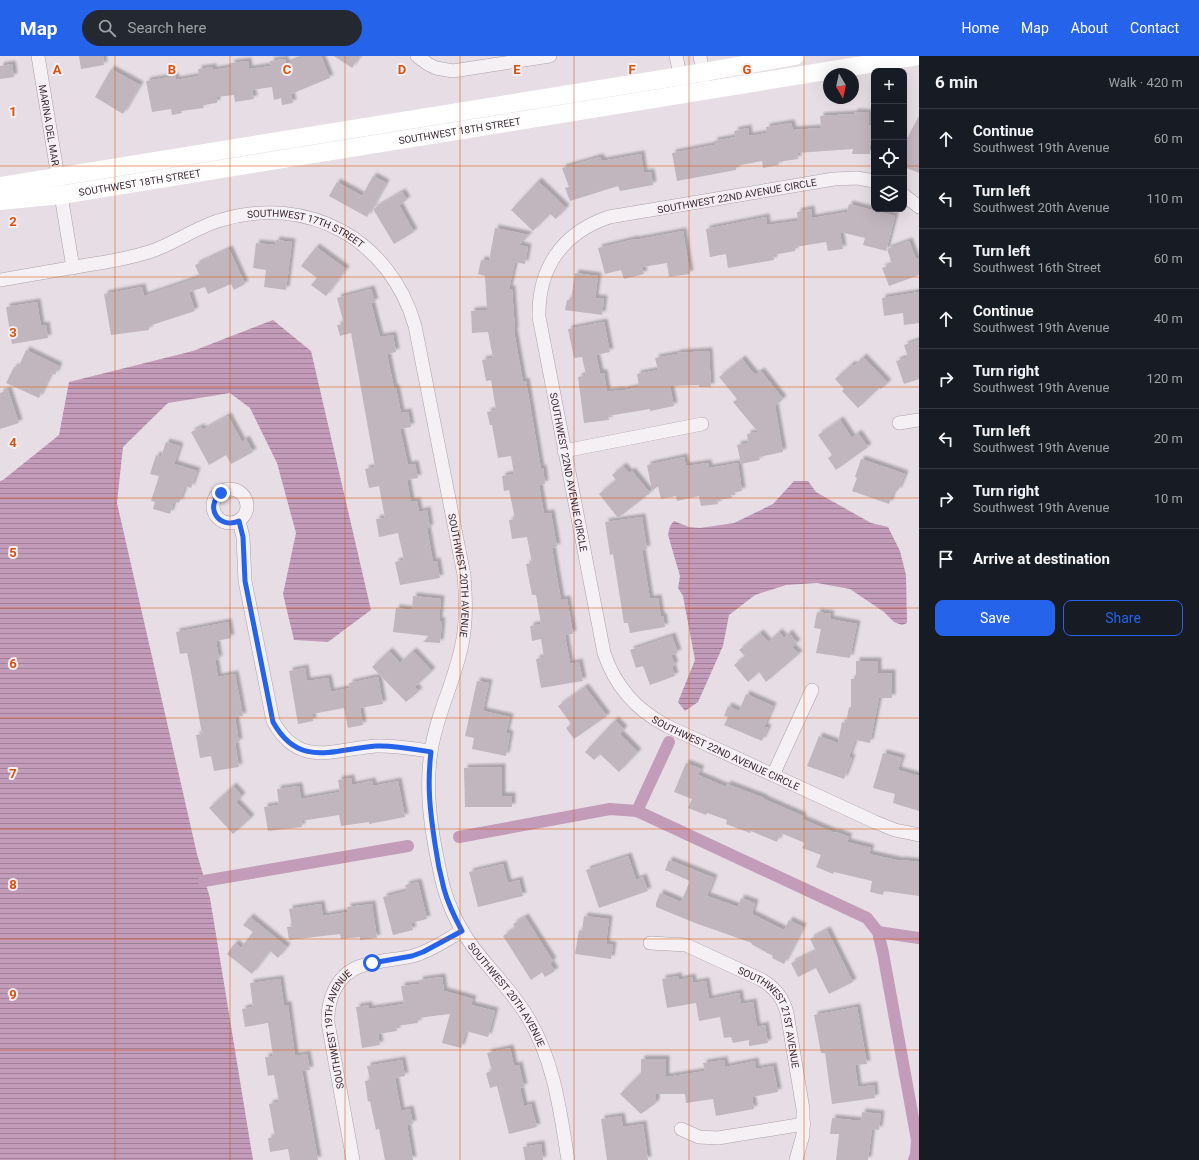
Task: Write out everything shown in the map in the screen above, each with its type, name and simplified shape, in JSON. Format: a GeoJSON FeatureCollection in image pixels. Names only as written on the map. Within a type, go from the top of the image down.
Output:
{"type":"FeatureCollection","features":[{"type":"Feature","properties":{"kind":"main road","name":"SOUTHWEST 18TH STREET"},"geometry":{"type":"LineString","coordinates":[[0,186],[680,76],[701,64],[795,56]]}},
{"type":"Feature","properties":{"kind":"main road","name":"SOUTHWEST 18TH STREET"},"geometry":{"type":"LineString","coordinates":[[0,201],[61,195],[919,56]]}},
{"type":"Feature","properties":{"kind":"street","name":"MARINA DEL MAR"},"geometry":{"type":"LineString","coordinates":[[38,56],[61,195]]}},
{"type":"Feature","properties":{"kind":"street"},"geometry":{"type":"LineString","coordinates":[[417,56],[436,68],[453,72],[550,56]]}},
{"type":"Feature","properties":{"kind":"street"},"geometry":{"type":"LineString","coordinates":[[676,56],[684,95]]}},
{"type":"Feature","properties":{"kind":"street"},"geometry":{"type":"LineString","coordinates":[[701,64],[706,91]]}},
{"type":"Feature","properties":{"kind":"street","name":"SOUTHWEST 22ND AVENUE CIRCLE"},"geometry":{"type":"LineString","coordinates":[[871,180],[857,178],[834,179],[609,217],[587,227],[568,241],[556,254],[543,281],[538,305],[540,328],[604,653],[608,665],[620,686],[637,706],[656,720],[875,822],[895,830],[919,835]]}},
{"type":"Feature","properties":{"kind":"street"},"geometry":{"type":"LineString","coordinates":[[61,195],[73,268]]}},
{"type":"Feature","properties":{"kind":"street"},"geometry":{"type":"LineString","coordinates":[[907,197],[919,207]]}},
{"type":"Feature","properties":{"kind":"street","name":"SOUTHWEST 17TH STREET"},"geometry":{"type":"LineString","coordinates":[[0,280],[73,268],[150,252],[220,220],[244,214],[269,212],[306,216],[330,224],[352,236],[371,252],[388,270],[402,291],[412,314],[432,411]]}},
{"type":"Feature","properties":{"kind":"street","name":"SOUTHWEST 20TH AVENUE"},"geometry":{"type":"LineString","coordinates":[[432,411],[464,575],[466,598],[462,645],[437,725],[431,752],[428,779],[430,810],[439,868],[444,890],[462,931],[513,996],[527,1016],[539,1039],[555,1086],[568,1160]]}},
{"type":"Feature","properties":{"kind":"street"},"geometry":{"type":"LineString","coordinates":[[899,423],[919,420]]}},
{"type":"Feature","properties":{"kind":"street"},"geometry":{"type":"LineString","coordinates":[[564,451],[702,424]]}},
{"type":"Feature","properties":{"kind":"street"},"geometry":{"type":"LineString","coordinates":[[239,521],[243,537],[245,581],[273,722],[279,732],[296,747],[307,752],[319,754],[378,746],[398,747],[431,752]]}},
{"type":"Feature","properties":{"kind":"street"},"geometry":{"type":"LineString","coordinates":[[772,775],[812,690]]}},
{"type":"Feature","properties":{"kind":"street","name":"SOUTHWEST 19TH AVENUE"},"geometry":{"type":"LineString","coordinates":[[353,1160],[328,1023],[329,1006],[334,989],[341,979],[360,966],[412,956],[423,952],[462,931]]}},
{"type":"Feature","properties":{"kind":"street","name":"SOUTHWEST 21ST AVENUE"},"geometry":{"type":"LineString","coordinates":[[650,943],[686,945],[762,980],[779,993],[788,1013],[802,1098],[804,1124],[796,1160]]}},
{"type":"Feature","properties":{"kind":"street"},"geometry":{"type":"LineString","coordinates":[[681,1129],[699,1138],[718,1138],[804,1124]]}},
{"type":"Feature","properties":{"kind":"shaded area"},"geometry":{"type":"Polygon","coordinates":[[[273,320],[311,351],[371,610],[328,642],[294,640],[283,594],[296,533],[277,463],[250,408],[230,393],[168,403],[123,447],[117,503],[197,854],[210,898],[253,1160],[0,1160],[0,481],[59,435],[69,382],[193,351],[273,320]]]}},
{"type":"Feature","properties":{"kind":"shaded area"},"geometry":{"type":"Polygon","coordinates":[[[794,481],[808,481],[816,492],[871,523],[888,527],[900,551],[906,575],[907,623],[902,625],[894,622],[884,612],[850,589],[817,583],[786,585],[755,595],[729,615],[723,646],[698,702],[685,711],[678,702],[695,660],[683,596],[678,588],[680,576],[668,535],[670,526],[674,521],[689,527],[700,528],[734,523],[773,504],[794,481]]]}},
{"type":"Feature","properties":{"kind":"building"},"geometry":{"type":"Polygon","coordinates":[[[79,56],[103,56],[104,65],[81,69],[79,56]]]}},
{"type":"Feature","properties":{"kind":"building"},"geometry":{"type":"Polygon","coordinates":[[[306,56],[321,56],[330,78],[291,94],[293,103],[282,105],[281,98],[274,100],[272,87],[252,90],[254,99],[235,102],[234,95],[217,97],[217,103],[203,105],[204,108],[181,111],[182,113],[172,115],[171,109],[152,112],[146,81],[175,76],[176,80],[199,76],[198,69],[213,67],[213,70],[232,67],[231,63],[248,61],[249,69],[271,66],[270,61],[285,59],[286,64],[306,56]]]}},
{"type":"Feature","properties":{"kind":"building"},"geometry":{"type":"Polygon","coordinates":[[[334,56],[360,56],[352,68],[334,56]]]}},
{"type":"Feature","properties":{"kind":"building"},"geometry":{"type":"Polygon","coordinates":[[[12,64],[14,77],[0,79],[0,66],[12,64]]]}},
{"type":"Feature","properties":{"kind":"building"},"geometry":{"type":"Polygon","coordinates":[[[111,69],[140,85],[123,114],[95,97],[111,69]]]}},
{"type":"Feature","properties":{"kind":"building"},"geometry":{"type":"Polygon","coordinates":[[[854,112],[869,113],[869,125],[871,125],[870,154],[852,154],[853,149],[797,153],[798,159],[778,162],[779,165],[763,168],[762,161],[736,166],[736,170],[677,181],[672,153],[714,145],[714,141],[736,137],[734,131],[748,128],[749,136],[767,133],[766,127],[791,123],[793,130],[821,128],[820,116],[854,114],[854,112]]]}},
{"type":"Feature","properties":{"kind":"building"},"geometry":{"type":"Polygon","coordinates":[[[919,116],[919,173],[907,168],[907,138],[919,116]]]}},
{"type":"Feature","properties":{"kind":"building"},"geometry":{"type":"Polygon","coordinates":[[[641,154],[644,173],[651,172],[653,185],[620,191],[618,186],[570,201],[565,188],[569,187],[562,168],[600,157],[602,161],[641,154]]]}},
{"type":"Feature","properties":{"kind":"building"},"geometry":{"type":"Polygon","coordinates":[[[373,176],[386,183],[367,217],[329,196],[337,182],[362,196],[373,176]]]}},
{"type":"Feature","properties":{"kind":"building"},"geometry":{"type":"Polygon","coordinates":[[[538,181],[566,208],[556,219],[550,214],[533,231],[511,210],[538,181]]]}},
{"type":"Feature","properties":{"kind":"building"},"geometry":{"type":"Polygon","coordinates":[[[402,192],[407,200],[399,205],[414,232],[394,244],[373,209],[402,192]]]}},
{"type":"Feature","properties":{"kind":"building"},"geometry":{"type":"Polygon","coordinates":[[[849,204],[871,210],[871,212],[880,212],[895,216],[886,251],[863,245],[865,238],[840,232],[843,249],[828,251],[826,242],[795,247],[795,251],[773,255],[774,260],[728,268],[726,254],[710,257],[706,229],[766,217],[767,225],[798,221],[797,212],[811,209],[812,218],[847,212],[849,204]]]}},
{"type":"Feature","properties":{"kind":"building"},"geometry":{"type":"Polygon","coordinates":[[[495,228],[529,235],[519,245],[528,247],[525,264],[515,262],[509,289],[512,289],[514,331],[523,382],[526,381],[541,469],[543,468],[545,484],[539,485],[544,514],[551,513],[557,547],[552,548],[561,600],[567,599],[573,634],[565,635],[570,664],[579,662],[583,681],[541,688],[536,659],[544,657],[541,639],[532,641],[530,626],[541,624],[536,595],[532,595],[526,564],[532,563],[527,537],[512,539],[509,520],[515,519],[509,490],[504,491],[502,476],[514,474],[511,456],[498,458],[492,425],[490,425],[487,412],[496,410],[491,380],[486,381],[482,360],[493,358],[488,332],[472,333],[471,311],[487,310],[485,276],[478,274],[481,260],[489,261],[495,228]]]}},
{"type":"Feature","properties":{"kind":"building"},"geometry":{"type":"Polygon","coordinates":[[[683,231],[690,274],[669,277],[667,263],[642,267],[644,274],[624,279],[621,270],[605,274],[598,248],[635,239],[683,231]]]}},
{"type":"Feature","properties":{"kind":"building"},"geometry":{"type":"Polygon","coordinates":[[[276,240],[292,242],[286,290],[264,287],[266,270],[253,268],[256,243],[275,245],[276,240]]]}},
{"type":"Feature","properties":{"kind":"building"},"geometry":{"type":"Polygon","coordinates":[[[909,241],[916,259],[919,258],[919,275],[889,286],[882,268],[892,264],[887,249],[909,241]]]}},
{"type":"Feature","properties":{"kind":"building"},"geometry":{"type":"Polygon","coordinates":[[[316,247],[346,269],[326,296],[311,285],[317,278],[301,266],[316,247]]]}},
{"type":"Feature","properties":{"kind":"building"},"geometry":{"type":"Polygon","coordinates":[[[229,249],[245,284],[234,290],[231,284],[208,294],[205,287],[189,292],[195,311],[149,326],[149,330],[111,335],[104,294],[142,287],[144,296],[200,277],[195,265],[229,249]]]}},
{"type":"Feature","properties":{"kind":"building"},"geometry":{"type":"Polygon","coordinates":[[[575,273],[598,276],[595,298],[604,299],[602,315],[565,310],[567,300],[571,300],[575,273]]]}},
{"type":"Feature","properties":{"kind":"building"},"geometry":{"type":"Polygon","coordinates":[[[371,289],[375,302],[371,303],[380,337],[393,335],[396,352],[387,354],[401,413],[408,412],[411,427],[400,429],[408,465],[415,464],[418,478],[407,480],[411,502],[417,501],[419,512],[427,510],[430,528],[427,528],[433,562],[437,561],[440,578],[400,585],[395,562],[404,560],[398,533],[379,537],[376,519],[385,518],[379,486],[369,488],[365,469],[375,467],[351,333],[340,336],[337,325],[344,324],[337,298],[371,289]]]}},
{"type":"Feature","properties":{"kind":"building"},"geometry":{"type":"Polygon","coordinates":[[[919,292],[919,323],[904,325],[903,313],[884,316],[882,298],[919,292]]]}},
{"type":"Feature","properties":{"kind":"building"},"geometry":{"type":"Polygon","coordinates":[[[37,302],[41,326],[46,325],[48,338],[12,344],[6,307],[37,302]]]}},
{"type":"Feature","properties":{"kind":"building"},"geometry":{"type":"Polygon","coordinates":[[[604,322],[610,352],[596,355],[600,373],[604,373],[607,392],[639,387],[637,374],[658,370],[655,358],[677,353],[709,351],[711,387],[699,387],[699,385],[670,386],[674,406],[650,411],[650,409],[608,416],[609,420],[584,423],[578,377],[586,375],[582,357],[574,358],[568,329],[604,322]]]}},
{"type":"Feature","properties":{"kind":"building"},"geometry":{"type":"Polygon","coordinates":[[[919,340],[919,379],[904,384],[896,361],[908,357],[904,345],[919,340]]]}},
{"type":"Feature","properties":{"kind":"building"},"geometry":{"type":"Polygon","coordinates":[[[26,350],[59,366],[55,375],[51,373],[39,398],[6,383],[14,367],[18,368],[26,350]]]}},
{"type":"Feature","properties":{"kind":"building"},"geometry":{"type":"Polygon","coordinates":[[[863,357],[888,383],[881,389],[879,388],[858,408],[842,391],[844,389],[835,379],[852,364],[854,366],[863,357]]]}},
{"type":"Feature","properties":{"kind":"building"},"geometry":{"type":"Polygon","coordinates":[[[742,359],[755,375],[761,371],[783,399],[775,406],[783,452],[759,457],[760,460],[741,464],[737,445],[748,443],[747,434],[758,432],[733,402],[737,399],[719,377],[742,359]]]}},
{"type":"Feature","properties":{"kind":"building"},"geometry":{"type":"Polygon","coordinates":[[[8,390],[19,423],[0,429],[0,393],[8,390]]]}},
{"type":"Feature","properties":{"kind":"building"},"geometry":{"type":"Polygon","coordinates":[[[228,416],[242,442],[246,439],[253,452],[231,464],[226,455],[209,465],[191,432],[201,427],[203,430],[228,416]]]}},
{"type":"Feature","properties":{"kind":"building"},"geometry":{"type":"Polygon","coordinates":[[[840,420],[852,438],[858,433],[868,447],[836,470],[828,458],[832,455],[818,435],[840,420]]]}},
{"type":"Feature","properties":{"kind":"building"},"geometry":{"type":"Polygon","coordinates":[[[166,442],[180,446],[174,464],[197,471],[191,488],[185,486],[179,503],[174,501],[170,514],[153,509],[155,502],[151,501],[159,476],[150,474],[156,455],[161,457],[166,442]]]}},
{"type":"Feature","properties":{"kind":"building"},"geometry":{"type":"Polygon","coordinates":[[[684,457],[686,466],[708,463],[709,468],[738,463],[742,491],[731,493],[732,498],[717,500],[718,504],[701,506],[699,496],[677,501],[676,496],[661,499],[658,486],[652,491],[647,465],[684,457]]]}},
{"type":"Feature","properties":{"kind":"building"},"geometry":{"type":"Polygon","coordinates":[[[861,459],[905,474],[898,491],[894,490],[889,504],[852,491],[857,478],[855,477],[861,459]]]}},
{"type":"Feature","properties":{"kind":"building"},"geometry":{"type":"Polygon","coordinates":[[[623,466],[629,473],[632,471],[650,493],[618,518],[599,494],[616,480],[612,475],[623,466]]]}},
{"type":"Feature","properties":{"kind":"building"},"geometry":{"type":"Polygon","coordinates":[[[642,517],[647,549],[642,550],[650,599],[658,598],[661,617],[663,616],[665,627],[630,633],[628,623],[624,623],[613,554],[610,555],[605,522],[642,517]]]}},
{"type":"Feature","properties":{"kind":"building"},"geometry":{"type":"Polygon","coordinates":[[[413,596],[441,599],[439,621],[442,621],[440,643],[423,642],[429,636],[393,632],[396,608],[412,610],[413,596]]]}},
{"type":"Feature","properties":{"kind":"building"},"geometry":{"type":"Polygon","coordinates":[[[817,612],[831,614],[830,619],[857,624],[850,658],[816,653],[821,629],[814,628],[817,612]]]}},
{"type":"Feature","properties":{"kind":"building"},"geometry":{"type":"Polygon","coordinates":[[[228,622],[231,638],[216,641],[219,659],[215,660],[218,677],[235,674],[243,716],[235,717],[239,742],[235,743],[239,767],[214,771],[211,756],[200,758],[196,735],[202,734],[191,672],[187,653],[180,654],[176,632],[228,622]]]}},
{"type":"Feature","properties":{"kind":"building"},"geometry":{"type":"Polygon","coordinates":[[[779,632],[784,638],[789,633],[797,643],[792,647],[799,654],[766,682],[759,672],[748,682],[734,665],[745,656],[739,650],[760,633],[768,642],[779,632]]]}},
{"type":"Feature","properties":{"kind":"building"},"geometry":{"type":"Polygon","coordinates":[[[672,636],[678,653],[671,655],[675,665],[672,666],[675,676],[650,685],[643,666],[636,668],[630,650],[672,636]]]}},
{"type":"Feature","properties":{"kind":"building"},"geometry":{"type":"Polygon","coordinates":[[[389,651],[400,663],[413,651],[432,671],[415,687],[419,691],[406,702],[372,667],[389,651]]]}},
{"type":"Feature","properties":{"kind":"building"},"geometry":{"type":"Polygon","coordinates":[[[856,661],[878,661],[878,673],[892,673],[892,698],[879,698],[870,743],[855,740],[849,757],[852,758],[844,779],[807,766],[819,736],[838,743],[842,722],[846,723],[849,707],[851,708],[851,679],[856,679],[856,661]]]}},
{"type":"Feature","properties":{"kind":"building"},"geometry":{"type":"Polygon","coordinates":[[[305,668],[307,681],[328,678],[331,692],[350,688],[349,683],[378,677],[383,704],[360,708],[363,725],[348,728],[344,708],[312,714],[313,721],[298,724],[289,671],[305,668]]]}},
{"type":"Feature","properties":{"kind":"building"},"geometry":{"type":"Polygon","coordinates":[[[477,681],[489,683],[483,711],[510,717],[506,733],[510,734],[506,756],[472,749],[474,738],[465,736],[477,681]]]}},
{"type":"Feature","properties":{"kind":"building"},"geometry":{"type":"Polygon","coordinates":[[[585,687],[607,716],[574,739],[566,728],[571,724],[558,706],[585,687]]]}},
{"type":"Feature","properties":{"kind":"building"},"geometry":{"type":"Polygon","coordinates":[[[746,694],[773,706],[764,727],[768,728],[762,741],[724,725],[728,717],[724,716],[728,706],[739,711],[746,694]]]}},
{"type":"Feature","properties":{"kind":"building"},"geometry":{"type":"Polygon","coordinates":[[[615,720],[624,729],[620,734],[638,752],[619,772],[600,754],[594,760],[585,752],[615,720]]]}},
{"type":"Feature","properties":{"kind":"building"},"geometry":{"type":"Polygon","coordinates":[[[883,753],[902,758],[898,770],[919,776],[919,811],[893,803],[895,794],[873,788],[883,753]]]}},
{"type":"Feature","properties":{"kind":"building"},"geometry":{"type":"Polygon","coordinates":[[[686,763],[701,769],[698,775],[726,787],[727,784],[764,798],[803,816],[802,819],[835,833],[836,832],[849,837],[847,842],[871,848],[869,854],[901,861],[919,862],[919,896],[884,891],[883,895],[870,892],[872,881],[834,872],[833,874],[816,867],[821,855],[802,848],[805,843],[781,833],[777,842],[751,831],[750,833],[726,824],[727,820],[707,813],[706,815],[688,808],[692,799],[674,792],[686,763]]]}},
{"type":"Feature","properties":{"kind":"building"},"geometry":{"type":"Polygon","coordinates":[[[502,767],[502,796],[512,796],[512,807],[465,807],[464,768],[502,767]]]}},
{"type":"Feature","properties":{"kind":"building"},"geometry":{"type":"Polygon","coordinates":[[[351,778],[352,785],[372,781],[373,786],[398,781],[405,817],[369,824],[369,822],[341,826],[339,815],[301,821],[302,827],[268,831],[264,807],[279,805],[277,789],[299,786],[301,799],[340,792],[338,780],[351,778]]]}},
{"type":"Feature","properties":{"kind":"building"},"geometry":{"type":"Polygon","coordinates":[[[233,786],[242,796],[236,802],[251,818],[233,834],[209,808],[233,786]]]}},
{"type":"Feature","properties":{"kind":"building"},"geometry":{"type":"Polygon","coordinates":[[[628,856],[636,880],[643,877],[648,891],[599,908],[586,870],[628,856]]]}},
{"type":"Feature","properties":{"kind":"building"},"geometry":{"type":"Polygon","coordinates":[[[669,860],[714,878],[707,896],[738,907],[741,898],[755,903],[752,914],[784,930],[789,920],[803,927],[784,964],[772,958],[773,956],[751,944],[752,943],[695,923],[656,907],[660,893],[681,902],[690,881],[665,870],[669,860]]]}},
{"type":"Feature","properties":{"kind":"building"},"geometry":{"type":"Polygon","coordinates":[[[503,864],[508,883],[519,880],[523,896],[478,907],[469,872],[503,864]]]}},
{"type":"Feature","properties":{"kind":"building"},"geometry":{"type":"Polygon","coordinates":[[[418,882],[427,919],[411,923],[413,930],[393,935],[383,897],[407,891],[405,885],[418,882]]]}},
{"type":"Feature","properties":{"kind":"building"},"geometry":{"type":"Polygon","coordinates":[[[321,904],[323,916],[348,912],[347,907],[372,904],[377,938],[360,940],[360,937],[341,939],[340,934],[289,940],[287,927],[292,927],[289,909],[321,904]]]}},
{"type":"Feature","properties":{"kind":"building"},"geometry":{"type":"Polygon","coordinates":[[[584,916],[609,919],[606,944],[613,945],[611,959],[575,954],[579,930],[582,931],[584,916]]]}},
{"type":"Feature","properties":{"kind":"building"},"geometry":{"type":"Polygon","coordinates":[[[250,917],[287,947],[278,958],[270,951],[252,974],[227,954],[235,943],[241,948],[253,932],[243,925],[250,917]]]}},
{"type":"Feature","properties":{"kind":"building"},"geometry":{"type":"Polygon","coordinates":[[[525,917],[553,961],[550,963],[555,971],[545,977],[542,972],[531,980],[503,936],[515,928],[513,924],[525,917]]]}},
{"type":"Feature","properties":{"kind":"building"},"geometry":{"type":"Polygon","coordinates":[[[827,930],[853,982],[829,994],[816,968],[798,977],[791,963],[816,951],[810,939],[827,930]]]}},
{"type":"Feature","properties":{"kind":"building"},"geometry":{"type":"Polygon","coordinates":[[[678,976],[679,980],[692,977],[693,983],[706,981],[709,999],[739,993],[741,1004],[753,1002],[757,1027],[765,1025],[768,1043],[749,1046],[749,1040],[733,1043],[731,1037],[724,1038],[720,1017],[699,1021],[696,1003],[667,1008],[662,979],[678,976]]]}},
{"type":"Feature","properties":{"kind":"building"},"geometry":{"type":"Polygon","coordinates":[[[442,977],[444,991],[473,999],[471,1005],[495,1011],[488,1037],[466,1031],[461,1048],[442,1043],[450,1014],[418,1018],[418,1023],[396,1026],[397,1031],[378,1034],[380,1045],[362,1048],[356,1007],[369,1005],[369,1009],[404,1004],[401,986],[420,984],[419,980],[442,977]]]}},
{"type":"Feature","properties":{"kind":"building"},"geometry":{"type":"Polygon","coordinates":[[[280,979],[284,1005],[288,1005],[295,1056],[307,1054],[310,1070],[302,1071],[318,1160],[290,1160],[288,1149],[270,1152],[268,1138],[275,1137],[269,1104],[279,1102],[274,1075],[268,1076],[265,1057],[273,1056],[268,1023],[245,1027],[242,1009],[253,1007],[250,983],[280,979]]]}},
{"type":"Feature","properties":{"kind":"building"},"geometry":{"type":"Polygon","coordinates":[[[857,1007],[867,1064],[855,1065],[858,1087],[874,1085],[875,1098],[832,1104],[825,1053],[821,1053],[814,1015],[857,1007]]]}},
{"type":"Feature","properties":{"kind":"building"},"geometry":{"type":"Polygon","coordinates":[[[510,1048],[514,1066],[519,1065],[524,1087],[520,1088],[524,1106],[531,1104],[537,1127],[509,1134],[497,1086],[490,1088],[486,1073],[492,1071],[487,1053],[510,1048]]]}},
{"type":"Feature","properties":{"kind":"building"},"geometry":{"type":"Polygon","coordinates":[[[641,1059],[666,1059],[666,1077],[705,1071],[703,1063],[724,1060],[725,1067],[755,1061],[756,1069],[773,1066],[778,1092],[752,1097],[754,1109],[716,1116],[713,1099],[686,1103],[685,1094],[656,1094],[656,1103],[641,1114],[620,1094],[641,1073],[641,1059]]]}},
{"type":"Feature","properties":{"kind":"building"},"geometry":{"type":"Polygon","coordinates":[[[402,1060],[405,1076],[395,1078],[401,1111],[410,1109],[413,1124],[407,1125],[413,1160],[385,1160],[379,1129],[376,1130],[370,1101],[368,1102],[365,1081],[370,1080],[367,1066],[402,1060]]]}},
{"type":"Feature","properties":{"kind":"building"},"geometry":{"type":"Polygon","coordinates":[[[862,1112],[881,1114],[879,1130],[872,1129],[868,1160],[836,1160],[839,1134],[830,1134],[832,1118],[861,1121],[862,1112]]]}},
{"type":"Feature","properties":{"kind":"building"},"geometry":{"type":"Polygon","coordinates":[[[621,1116],[623,1127],[643,1124],[648,1160],[607,1160],[601,1119],[621,1116]]]}},
{"type":"Feature","properties":{"kind":"building"},"geometry":{"type":"Polygon","coordinates":[[[541,1144],[543,1160],[525,1160],[523,1147],[541,1144]]]}},
{"type":"Feature","properties":{"kind":"waterway"},"geometry":{"type":"LineString","coordinates":[[637,811],[669,742]]}},
{"type":"Feature","properties":{"kind":"waterway"},"geometry":{"type":"LineString","coordinates":[[459,837],[610,809],[637,811],[867,918],[878,932],[883,953],[917,1140],[916,1155],[914,1160]]}},
{"type":"Feature","properties":{"kind":"waterway"},"geometry":{"type":"LineString","coordinates":[[204,881],[408,846]]}},
{"type":"Feature","properties":{"kind":"waterway"},"geometry":{"type":"LineString","coordinates":[[878,932],[919,938]]}},
{"type":"Feature","properties":{"kind":"route"},"geometry":{"type":"LineString","coordinates":[[221,493],[217,496],[214,504],[217,517],[228,523],[239,521],[242,530],[245,581],[273,722],[279,732],[296,747],[307,752],[319,754],[378,746],[398,747],[431,752],[428,786],[430,810],[439,868],[444,890],[462,931],[433,948],[412,956],[372,963]]}}]}
